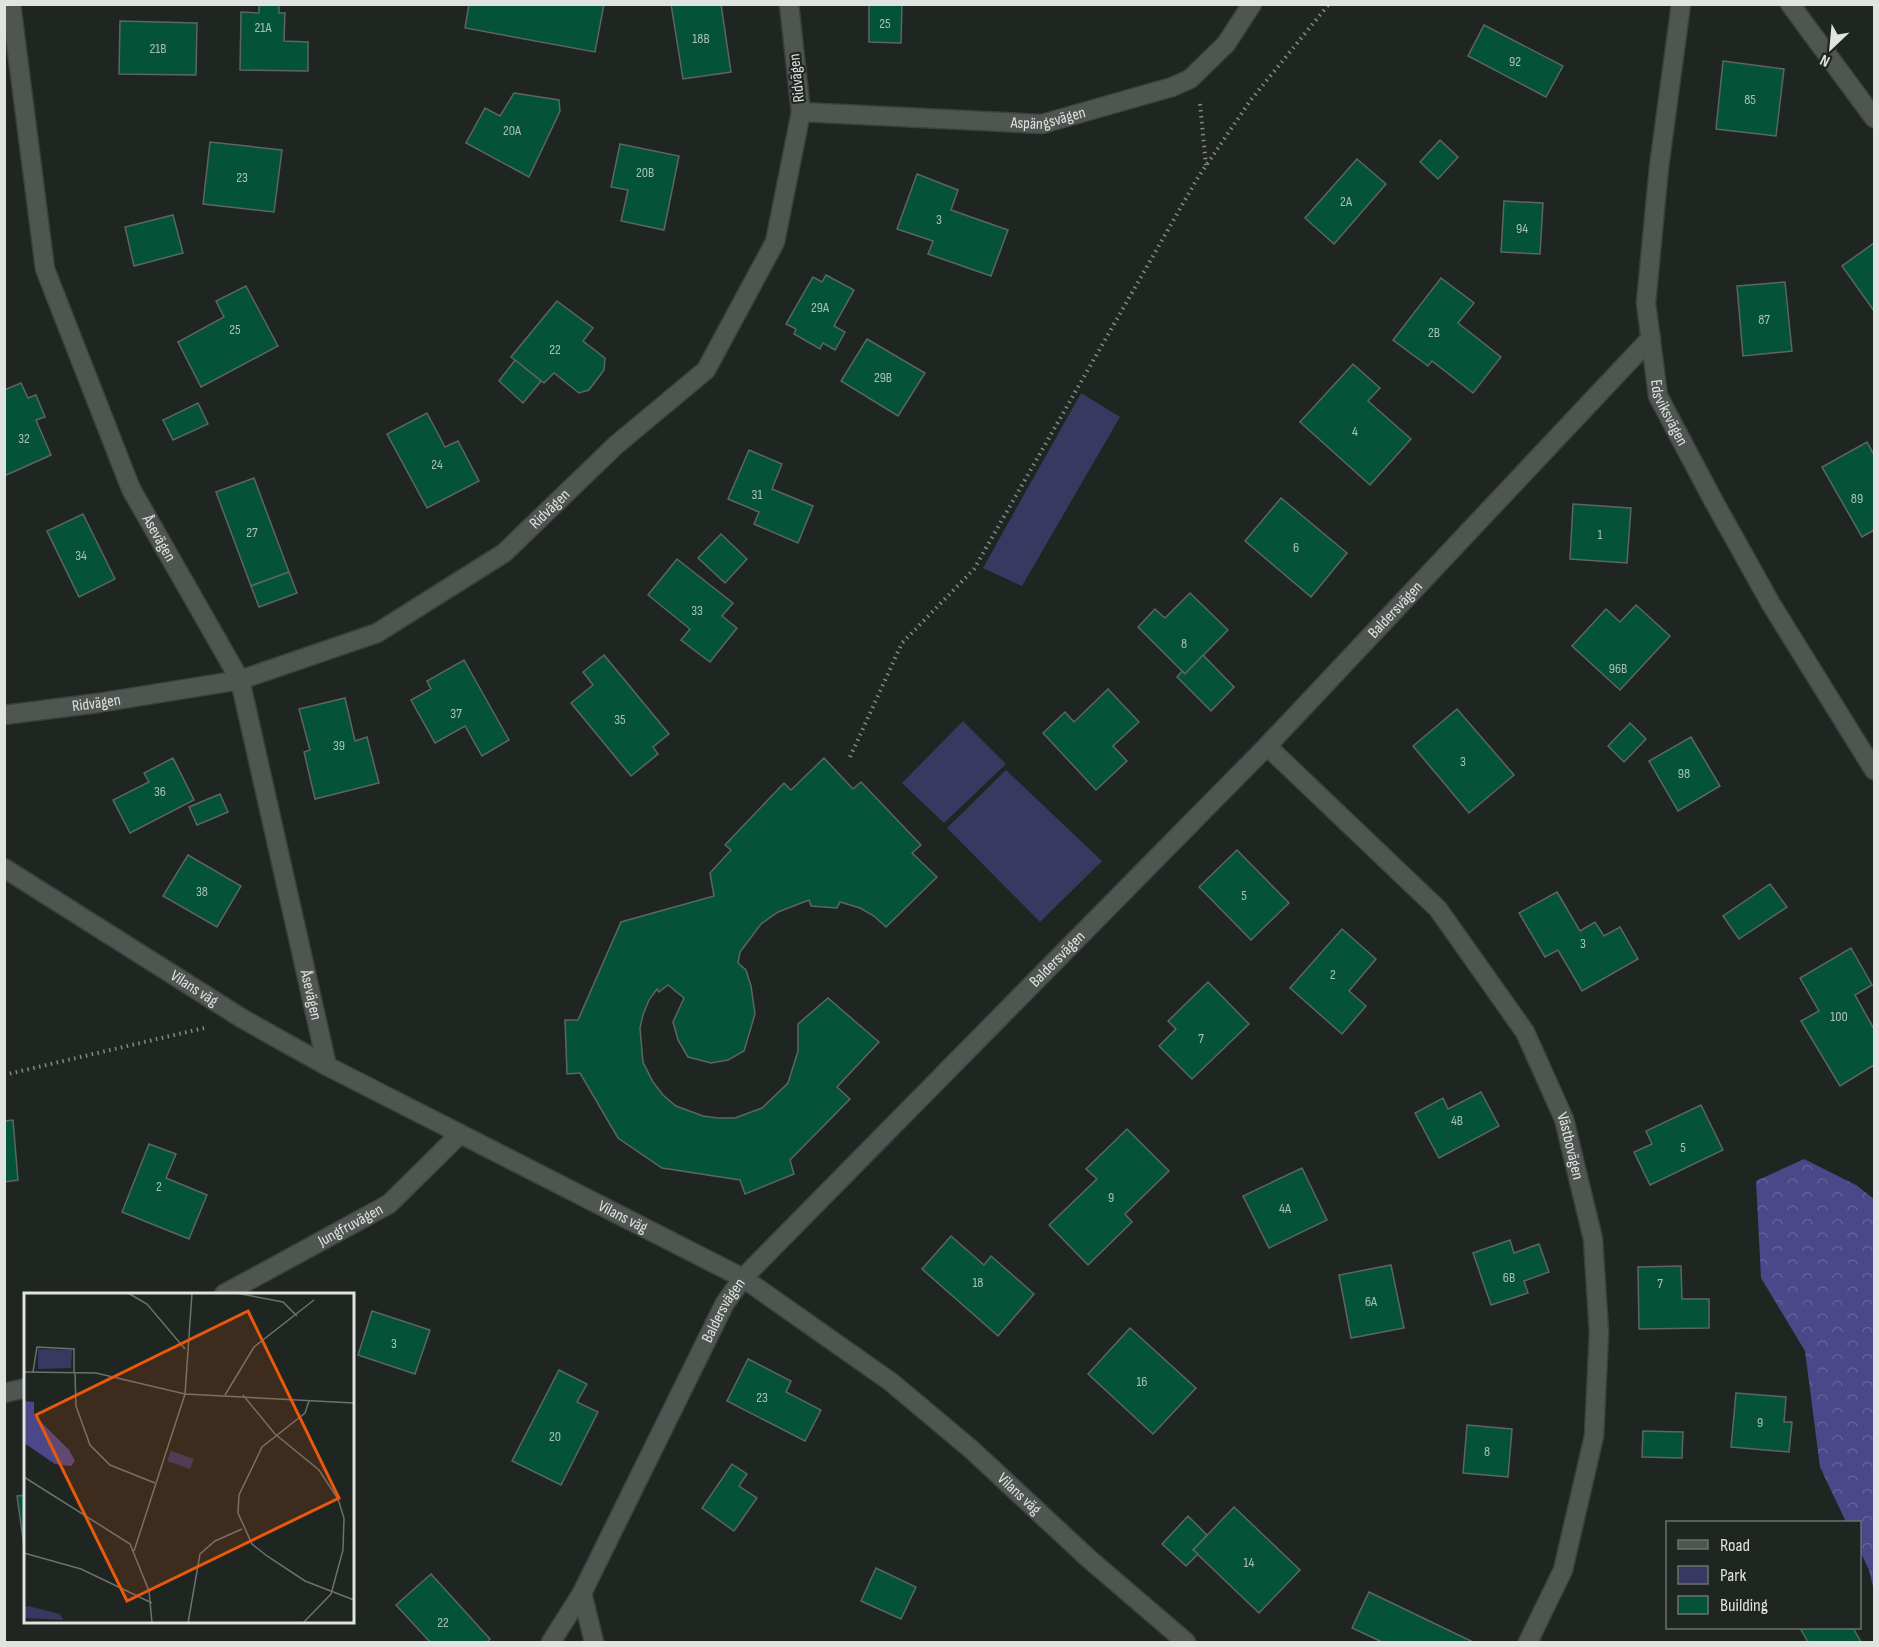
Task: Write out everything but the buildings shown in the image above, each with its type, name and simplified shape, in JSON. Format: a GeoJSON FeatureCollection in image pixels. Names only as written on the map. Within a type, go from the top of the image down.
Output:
{"type":"FeatureCollection","features":[{"type":"Feature","properties":{"kind":"street","name":"Åsevägen"},"geometry":{"type":"LineString","coordinates":[[11,4],[45,269],[131,489],[240,680],[327,1066]]}},
{"type":"Feature","properties":{"kind":"street","name":"Ridvägen"},"geometry":{"type":"LineString","coordinates":[[4,715],[98,703],[240,680],[378,633],[504,553],[616,445],[706,370],[775,242],[801,112],[789,4]]}},
{"type":"Feature","properties":{"kind":"street","name":"Aspängsvägen"},"geometry":{"type":"LineString","coordinates":[[801,112],[1042,124],[1172,87],[1190,79],[1226,44],[1252,4]]}},
{"type":"Feature","properties":{"kind":"street","name":"Edsviksvägen"},"geometry":{"type":"LineString","coordinates":[[1681,4],[1659,167],[1646,303],[1658,396],[1771,604],[1875,770]]}},
{"type":"Feature","properties":{"kind":"street"},"geometry":{"type":"LineString","coordinates":[[1790,4],[1875,118]]}},
{"type":"Feature","properties":{"kind":"street","name":"Baldersvägen"},"geometry":{"type":"LineString","coordinates":[[550,1642],[582,1593],[725,1303],[743,1278],[1267,747],[1651,338]]}},
{"type":"Feature","properties":{"kind":"street","name":"Västbovägen"},"geometry":{"type":"LineString","coordinates":[[1267,747],[1438,909],[1526,1032],[1564,1119],[1593,1239],[1599,1333],[1594,1436],[1563,1570],[1528,1642]]}},
{"type":"Feature","properties":{"kind":"street","name":"Vilans väg"},"geometry":{"type":"LineString","coordinates":[[4,868],[243,1019],[327,1066],[743,1278],[891,1382],[972,1450],[1088,1558],[1186,1642]]}},
{"type":"Feature","properties":{"kind":"street","name":"Jungfruvägen"},"geometry":{"type":"LineString","coordinates":[[226,1293],[389,1204],[460,1134]]}},
{"type":"Feature","properties":{"kind":"street"},"geometry":{"type":"LineString","coordinates":[[4,1393],[24,1388]]}},
{"type":"Feature","properties":{"kind":"street"},"geometry":{"type":"LineString","coordinates":[[582,1593],[594,1642]]}},
{"type":"Feature","properties":{"kind":"path"},"geometry":{"type":"LineString","coordinates":[[850,757],[902,643],[974,569],[1206,166],[1250,101],[1329,4]]}},
{"type":"Feature","properties":{"kind":"path"},"geometry":{"type":"LineString","coordinates":[[1190,79],[1201,106],[1206,166]]}},
{"type":"Feature","properties":{"kind":"path"},"geometry":{"type":"LineString","coordinates":[[4,1075],[243,1019]]}},
{"type":"Feature","properties":{"kind":"green space"},"geometry":{"type":"Polygon","coordinates":[[[1081,393],[1120,417],[1022,586],[983,568],[1081,393]]]}},
{"type":"Feature","properties":{"kind":"green space"},"geometry":{"type":"Polygon","coordinates":[[[963,721],[1006,764],[944,823],[902,783],[963,721]]]}},
{"type":"Feature","properties":{"kind":"green space"},"geometry":{"type":"Polygon","coordinates":[[[1006,770],[1102,861],[1040,922],[947,828],[1006,770]]]}},
{"type":"Feature","properties":{"kind":"green space"},"geometry":{"type":"Polygon","coordinates":[[[1804,1159],[1856,1185],[1874,1199],[1874,1591],[1869,1570],[1861,1553],[1861,1521],[1846,1521],[1820,1467],[1805,1351],[1761,1278],[1756,1181],[1804,1159]]]}}]}
